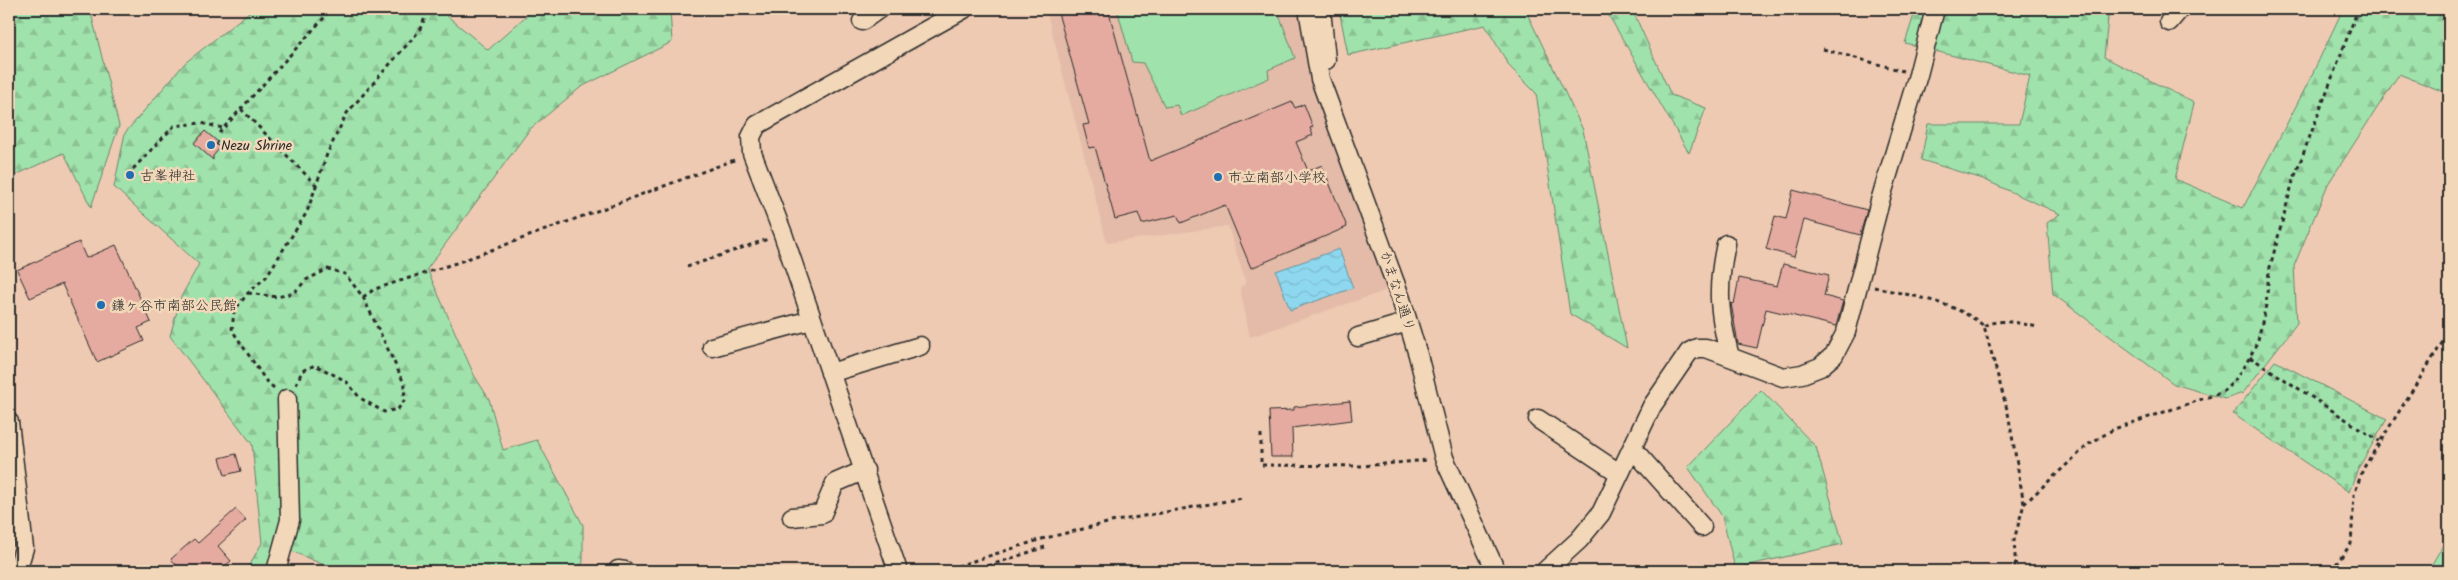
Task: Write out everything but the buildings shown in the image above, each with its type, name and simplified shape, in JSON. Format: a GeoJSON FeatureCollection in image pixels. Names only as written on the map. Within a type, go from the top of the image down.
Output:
{"type":"FeatureCollection","features":[{"type":"Feature","properties":{"kind":"street"},"geometry":{"type":"LineString","coordinates":[[862,21],[879,9]]}},
{"type":"Feature","properties":{"kind":"street"},"geometry":{"type":"LineString","coordinates":[[898,571],[783,234],[752,153],[751,137],[757,125],[964,9]]}},
{"type":"Feature","properties":{"kind":"street","name":"かまなん通り"},"geometry":{"type":"LineString","coordinates":[[1308,9],[1320,79],[1361,192],[1382,242],[1408,322],[1444,458],[1496,571]]}},
{"type":"Feature","properties":{"kind":"street"},"geometry":{"type":"LineString","coordinates":[[1320,79],[1326,67],[1326,41],[1321,9]]}},
{"type":"Feature","properties":{"kind":"street"},"geometry":{"type":"LineString","coordinates":[[1545,571],[1579,540],[1601,513],[1652,406],[1689,352],[1697,348],[1706,348],[1783,377],[1802,374],[1820,366],[1834,355],[1844,337],[1880,201],[1918,75],[1935,9]]}},
{"type":"Feature","properties":{"kind":"street"},"geometry":{"type":"LineString","coordinates":[[1726,244],[1720,270],[1718,295],[1722,324],[1730,357]]}},
{"type":"Feature","properties":{"kind":"street"},"geometry":{"type":"LineString","coordinates":[[712,347],[811,320]]}},
{"type":"Feature","properties":{"kind":"street"},"geometry":{"type":"LineString","coordinates":[[1358,337],[1408,322]]}},
{"type":"Feature","properties":{"kind":"street"},"geometry":{"type":"LineString","coordinates":[[830,373],[920,346]]}},
{"type":"Feature","properties":{"kind":"street"},"geometry":{"type":"LineString","coordinates":[[276,571],[290,520],[287,399]]}},
{"type":"Feature","properties":{"kind":"street"},"geometry":{"type":"LineString","coordinates":[[1538,419],[1619,474]]}},
{"type":"Feature","properties":{"kind":"street"},"geometry":{"type":"LineString","coordinates":[[9,422],[24,548],[17,568]]}},
{"type":"Feature","properties":{"kind":"street"},"geometry":{"type":"LineString","coordinates":[[1632,448],[1702,527]]}},
{"type":"Feature","properties":{"kind":"street"},"geometry":{"type":"LineString","coordinates":[[792,517],[822,514],[835,483],[865,470]]}},
{"type":"Feature","properties":{"kind":"path"},"geometry":{"type":"LineString","coordinates":[[219,133],[332,9]]}},
{"type":"Feature","properties":{"kind":"path"},"geometry":{"type":"LineString","coordinates":[[248,293],[277,297],[294,293],[306,280],[328,269],[345,274],[363,296],[405,385],[404,401],[398,410],[384,412],[360,398],[346,381],[315,365],[302,371],[296,387],[287,399],[266,381],[232,330],[234,311],[248,293],[266,277],[307,212],[328,154],[347,113],[419,31],[425,9]]}},
{"type":"Feature","properties":{"kind":"path"},"geometry":{"type":"LineString","coordinates":[[2024,504],[2089,444],[2114,430],[2222,392],[2234,380],[2250,358],[2258,340],[2266,305],[2269,270],[2293,181],[2358,9]]}},
{"type":"Feature","properties":{"kind":"path"},"geometry":{"type":"LineString","coordinates":[[1823,49],[1918,75]]}},
{"type":"Feature","properties":{"kind":"path"},"geometry":{"type":"LineString","coordinates":[[241,109],[318,186]]}},
{"type":"Feature","properties":{"kind":"path"},"geometry":{"type":"LineString","coordinates":[[133,169],[174,126],[200,123],[223,128]]}},
{"type":"Feature","properties":{"kind":"path"},"geometry":{"type":"LineString","coordinates":[[363,296],[375,289],[459,262],[752,153]]}},
{"type":"Feature","properties":{"kind":"path"},"geometry":{"type":"LineString","coordinates":[[687,267],[783,234]]}},
{"type":"Feature","properties":{"kind":"path"},"geometry":{"type":"LineString","coordinates":[[1859,284],[1955,309],[1973,317],[1984,326],[2008,413],[2024,504],[2014,540],[2016,571]]}},
{"type":"Feature","properties":{"kind":"path"},"geometry":{"type":"LineString","coordinates":[[1984,326],[1991,322],[2004,321],[2038,326]]}},
{"type":"Feature","properties":{"kind":"path"},"geometry":{"type":"LineString","coordinates":[[2330,571],[2351,544],[2354,495],[2363,469],[2449,332]]}},
{"type":"Feature","properties":{"kind":"path"},"geometry":{"type":"LineString","coordinates":[[2250,358],[2379,441]]}},
{"type":"Feature","properties":{"kind":"path"},"geometry":{"type":"LineString","coordinates":[[1261,434],[1261,465],[1362,466],[1444,458]]}},
{"type":"Feature","properties":{"kind":"path"},"geometry":{"type":"LineString","coordinates":[[942,571],[1042,539],[1110,522],[1243,498]]}},
{"type":"Feature","properties":{"kind":"path"},"geometry":{"type":"LineString","coordinates":[[974,571],[1044,547]]}},
{"type":"Feature","properties":{"kind":"shaded area","name":"市立南部小学校"},"geometry":{"type":"Polygon","coordinates":[[[1046,9],[1299,9],[1328,128],[1390,289],[1250,337],[1240,288],[1246,283],[1228,226],[1107,243],[1046,9]]]}},
{"type":"Feature","properties":{"kind":"green space"},"geometry":{"type":"Polygon","coordinates":[[[9,9],[90,9],[119,126],[91,207],[64,153],[9,178],[9,9]]]}},
{"type":"Feature","properties":{"kind":"green space"},"geometry":{"type":"Polygon","coordinates":[[[253,9],[439,9],[488,50],[534,9],[670,9],[672,42],[581,87],[530,129],[427,269],[474,375],[489,399],[503,450],[537,440],[583,525],[583,562],[577,571],[345,571],[324,565],[287,549],[268,571],[246,571],[262,543],[252,444],[170,336],[181,297],[199,264],[114,187],[125,133],[185,63],[253,9]]]}},
{"type":"Feature","properties":{"kind":"green space"},"geometry":{"type":"Polygon","coordinates":[[[1117,9],[1277,9],[1295,58],[1268,70],[1269,78],[1181,116],[1177,105],[1165,107],[1143,63],[1132,62],[1117,9]]]}},
{"type":"Feature","properties":{"kind":"green space"},"geometry":{"type":"Polygon","coordinates":[[[1339,9],[1525,9],[1583,130],[1627,348],[1570,314],[1536,93],[1510,67],[1485,25],[1348,55],[1339,9]]]}},
{"type":"Feature","properties":{"kind":"green space"},"geometry":{"type":"Polygon","coordinates":[[[1605,9],[1632,9],[1671,95],[1706,108],[1689,153],[1605,9]]]}},
{"type":"Feature","properties":{"kind":"green space"},"geometry":{"type":"Polygon","coordinates":[[[1916,9],[2109,9],[2104,57],[2194,103],[2175,179],[2243,208],[2309,81],[2343,9],[2449,9],[2449,94],[2399,74],[2328,184],[2294,266],[2297,323],[2243,393],[2225,399],[2174,384],[2053,294],[2047,223],[2060,214],[1983,179],[1921,160],[1928,124],[2019,124],[2030,76],[1905,43],[1916,9]]]}},
{"type":"Feature","properties":{"kind":"green space"},"geometry":{"type":"Polygon","coordinates":[[[2275,361],[2387,419],[2358,469],[2349,492],[2233,414],[2275,361]]]}},
{"type":"Feature","properties":{"kind":"green space"},"geometry":{"type":"Polygon","coordinates":[[[1761,390],[1816,447],[1843,544],[1735,568],[1722,516],[1688,467],[1761,390]]]}},
{"type":"Feature","properties":{"kind":"green space"},"geometry":{"type":"Polygon","coordinates":[[[2449,535],[2449,571],[2428,571],[2449,535]]]}},
{"type":"Feature","properties":{"kind":"water"},"geometry":{"type":"Polygon","coordinates":[[[1339,249],[1353,288],[1290,310],[1276,271],[1339,249]]]}},
{"type":"Feature","properties":{"kind":"place","name":"Nezu Shrine"},"geometry":{"type":"Point","coordinates":[211,145]}},
{"type":"Feature","properties":{"kind":"place","name":"古峯神社"},"geometry":{"type":"Point","coordinates":[130,175]}},
{"type":"Feature","properties":{"kind":"place","name":"市立南部小学校"},"geometry":{"type":"Point","coordinates":[1218,177]}},
{"type":"Feature","properties":{"kind":"place","name":"鎌ヶ谷市南部公民館"},"geometry":{"type":"Point","coordinates":[101,305]}}]}
